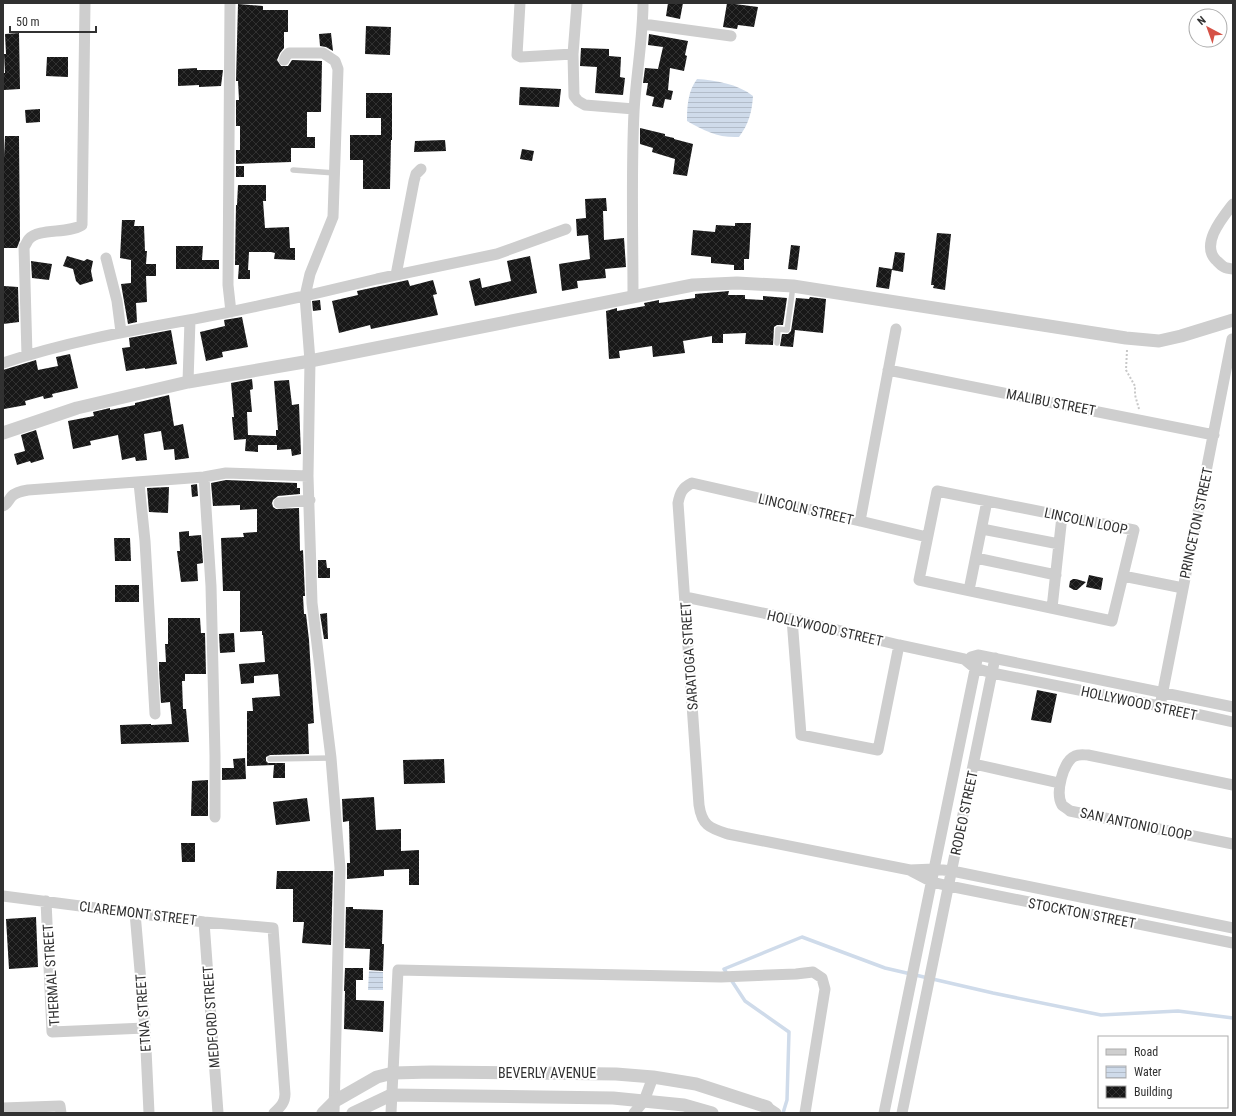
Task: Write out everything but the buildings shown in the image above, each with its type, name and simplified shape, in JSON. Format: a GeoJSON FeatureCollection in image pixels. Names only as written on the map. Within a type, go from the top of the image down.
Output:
{"type":"FeatureCollection","features":[{"type":"Feature","properties":{"kind":"street"},"geometry":{"type":"LineString","coordinates":[[27,355],[24,247],[30,238],[36,234],[76,229],[82,225],[85,3]]}},
{"type":"Feature","properties":{"kind":"street"},"geometry":{"type":"LineString","coordinates":[[230,3],[228,284],[231,312]]}},
{"type":"Feature","properties":{"kind":"street"},"geometry":{"type":"LineString","coordinates":[[520,3],[517,55],[522,57],[574,54]]}},
{"type":"Feature","properties":{"kind":"street"},"geometry":{"type":"LineString","coordinates":[[577,3],[574,54],[574,96],[578,101],[585,105],[634,109]]}},
{"type":"Feature","properties":{"kind":"street"},"geometry":{"type":"LineString","coordinates":[[633,297],[634,109],[643,24],[643,3]]}},
{"type":"Feature","properties":{"kind":"street"},"geometry":{"type":"LineString","coordinates":[[643,24],[731,36]]}},
{"type":"Feature","properties":{"kind":"street"},"geometry":{"type":"LineString","coordinates":[[284,60],[289,53],[294,52],[323,53],[335,61],[338,69],[333,217],[310,274],[305,296],[310,361],[308,476],[310,500],[312,603],[331,758],[340,868],[334,1107]]}},
{"type":"Feature","properties":{"kind":"street"},"geometry":{"type":"LineString","coordinates":[[396,275],[414,181],[416,174],[421,169]]}},
{"type":"Feature","properties":{"kind":"street"},"geometry":{"type":"LineString","coordinates":[[1233,204],[1222,219],[1212,237],[1211,248],[1214,259],[1223,268],[1233,269]]}},
{"type":"Feature","properties":{"kind":"street"},"geometry":{"type":"LineString","coordinates":[[3,363],[27,355],[121,332],[231,312],[497,254],[566,229]]}},
{"type":"Feature","properties":{"kind":"street"},"geometry":{"type":"LineString","coordinates":[[106,258],[117,301],[121,332]]}},
{"type":"Feature","properties":{"kind":"street"},"geometry":{"type":"LineString","coordinates":[[3,433],[77,408],[188,382],[310,361],[693,285],[737,283],[793,286],[1126,338],[1159,341],[1233,320]]}},
{"type":"Feature","properties":{"kind":"street"},"geometry":{"type":"LineString","coordinates":[[188,382],[190,320]]}},
{"type":"Feature","properties":{"kind":"street"},"geometry":{"type":"LineString","coordinates":[[860,521],[896,329]]}},
{"type":"Feature","properties":{"kind":"street","name":"PRINCETON STREET"},"geometry":{"type":"LineString","coordinates":[[1160,706],[1232,339]]}},
{"type":"Feature","properties":{"kind":"street","name":"MALIBU STREET"},"geometry":{"type":"LineString","coordinates":[[888,370],[1214,435]]}},
{"type":"Feature","properties":{"kind":"street"},"geometry":{"type":"LineString","coordinates":[[3,506],[6,505],[11,497],[16,493],[28,490],[204,477],[226,473],[308,476]]}},
{"type":"Feature","properties":{"kind":"street"},"geometry":{"type":"LineString","coordinates":[[204,477],[211,586],[215,817]]}},
{"type":"Feature","properties":{"kind":"street"},"geometry":{"type":"LineString","coordinates":[[139,482],[145,541],[155,714]]}},
{"type":"Feature","properties":{"kind":"street","name":"LINCOLN STREET"},"geometry":{"type":"LineString","coordinates":[[684,487],[692,484],[860,521],[927,538]]}},
{"type":"Feature","properties":{"kind":"street","name":"SARATOGA STREET"},"geometry":{"type":"LineString","coordinates":[[684,487],[680,494],[678,503],[701,817],[707,825],[728,834],[910,870]]}},
{"type":"Feature","properties":{"kind":"street","name":"LINCOLN LOOP"},"geometry":{"type":"LineString","coordinates":[[938,491],[1062,516],[1134,530],[1112,621],[919,580],[938,491]]}},
{"type":"Feature","properties":{"kind":"street"},"geometry":{"type":"LineString","coordinates":[[279,503],[310,500]]}},
{"type":"Feature","properties":{"kind":"street"},"geometry":{"type":"LineString","coordinates":[[970,590],[987,501]]}},
{"type":"Feature","properties":{"kind":"street"},"geometry":{"type":"LineString","coordinates":[[1052,608],[1062,516]]}},
{"type":"Feature","properties":{"kind":"street"},"geometry":{"type":"LineString","coordinates":[[982,529],[1059,544]]}},
{"type":"Feature","properties":{"kind":"street"},"geometry":{"type":"LineString","coordinates":[[976,558],[1056,575]]}},
{"type":"Feature","properties":{"kind":"street"},"geometry":{"type":"LineString","coordinates":[[1123,576],[1183,588]]}},
{"type":"Feature","properties":{"kind":"street","name":"HOLLYWOOD STREET"},"geometry":{"type":"LineString","coordinates":[[686,598],[792,619],[964,659]]}},
{"type":"Feature","properties":{"kind":"street"},"geometry":{"type":"LineString","coordinates":[[792,619],[801,735],[878,750],[899,645]]}},
{"type":"Feature","properties":{"kind":"street"},"geometry":{"type":"LineString","coordinates":[[964,659],[978,655]]}},
{"type":"Feature","properties":{"kind":"street","name":"HOLLYWOOD STREET"},"geometry":{"type":"LineString","coordinates":[[978,655],[1233,707]]}},
{"type":"Feature","properties":{"kind":"street","name":"RODEO STREET"},"geometry":{"type":"LineString","coordinates":[[884,1113],[978,655]]}},
{"type":"Feature","properties":{"kind":"street","name":"RODEO STREET"},"geometry":{"type":"LineString","coordinates":[[902,1113],[995,658]]}},
{"type":"Feature","properties":{"kind":"street"},"geometry":{"type":"LineString","coordinates":[[964,659],[975,668]]}},
{"type":"Feature","properties":{"kind":"street","name":"HOLLYWOOD STREET"},"geometry":{"type":"LineString","coordinates":[[975,668],[992,673],[1233,722]]}},
{"type":"Feature","properties":{"kind":"street","name":"SAN ANTONIO LOOP"},"geometry":{"type":"LineString","coordinates":[[1233,785],[1088,755],[1076,755],[1069,761],[1060,783],[1059,792],[1062,805],[1070,811],[1233,844]]}},
{"type":"Feature","properties":{"kind":"street"},"geometry":{"type":"LineString","coordinates":[[974,764],[1060,783]]}},
{"type":"Feature","properties":{"kind":"street","name":"STOCKTON STREET"},"geometry":{"type":"LineString","coordinates":[[910,870],[934,869],[952,871],[1233,928]]}},
{"type":"Feature","properties":{"kind":"street","name":"STOCKTON STREET"},"geometry":{"type":"LineString","coordinates":[[910,870],[932,882],[949,886],[1233,943]]}},
{"type":"Feature","properties":{"kind":"street","name":"CLAREMONT STREET"},"geometry":{"type":"LineString","coordinates":[[3,896],[204,922],[273,928],[285,1094],[285,1100],[274,1113]]}},
{"type":"Feature","properties":{"kind":"street","name":"THERMAL STREET"},"geometry":{"type":"LineString","coordinates":[[46,901],[52,1032],[145,1028]]}},
{"type":"Feature","properties":{"kind":"street","name":"ETNA STREET"},"geometry":{"type":"LineString","coordinates":[[135,913],[145,1028],[149,1113]]}},
{"type":"Feature","properties":{"kind":"street","name":"MEDFORD STREET"},"geometry":{"type":"LineString","coordinates":[[204,922],[218,1113]]}},
{"type":"Feature","properties":{"kind":"street"},"geometry":{"type":"LineString","coordinates":[[391,1113],[398,970],[721,977],[813,972],[822,978],[825,989],[805,1113]]}},
{"type":"Feature","properties":{"kind":"street","name":"BEVERLY AVENUE"},"geometry":{"type":"LineString","coordinates":[[323,1113],[377,1077],[393,1073],[616,1074],[653,1077],[696,1084],[771,1110]]}},
{"type":"Feature","properties":{"kind":"street"},"geometry":{"type":"LineString","coordinates":[[634,1113],[644,1101],[653,1077]]}},
{"type":"Feature","properties":{"kind":"street","name":"BEVERLY AVENUE"},"geometry":{"type":"LineString","coordinates":[[353,1113],[391,1095],[614,1098],[684,1105],[712,1113]]}},
{"type":"Feature","properties":{"kind":"street"},"geometry":{"type":"LineString","coordinates":[[3,1108],[60,1106],[61,1113]]}},
{"type":"Feature","properties":{"kind":"lane"},"geometry":{"type":"LineString","coordinates":[[292,170],[334,173]]}},
{"type":"Feature","properties":{"kind":"lane"},"geometry":{"type":"LineString","coordinates":[[777,343],[778,329],[787,330],[793,286]]}},
{"type":"Feature","properties":{"kind":"lane"},"geometry":{"type":"LineString","coordinates":[[270,758],[331,758]]}},
{"type":"Feature","properties":{"kind":"path"},"geometry":{"type":"LineString","coordinates":[[1126,338],[1126,370],[1135,386],[1141,420]]}},
{"type":"Feature","properties":{"kind":"water"},"geometry":{"type":"Polygon","coordinates":[[[697,79],[726,83],[740,88],[753,96],[749,117],[739,137],[718,135],[687,121],[689,99],[697,79]]]}},
{"type":"Feature","properties":{"kind":"water"},"geometry":{"type":"Polygon","coordinates":[[[369,971],[383,972],[383,990],[368,990],[369,971]]]}},
{"type":"Feature","properties":{"kind":"waterway"},"geometry":{"type":"LineString","coordinates":[[783,1113],[787,1100],[789,1032],[745,1001],[724,969],[802,937],[885,968],[993,993],[1101,1015],[1178,1011],[1233,1018]]}}]}
